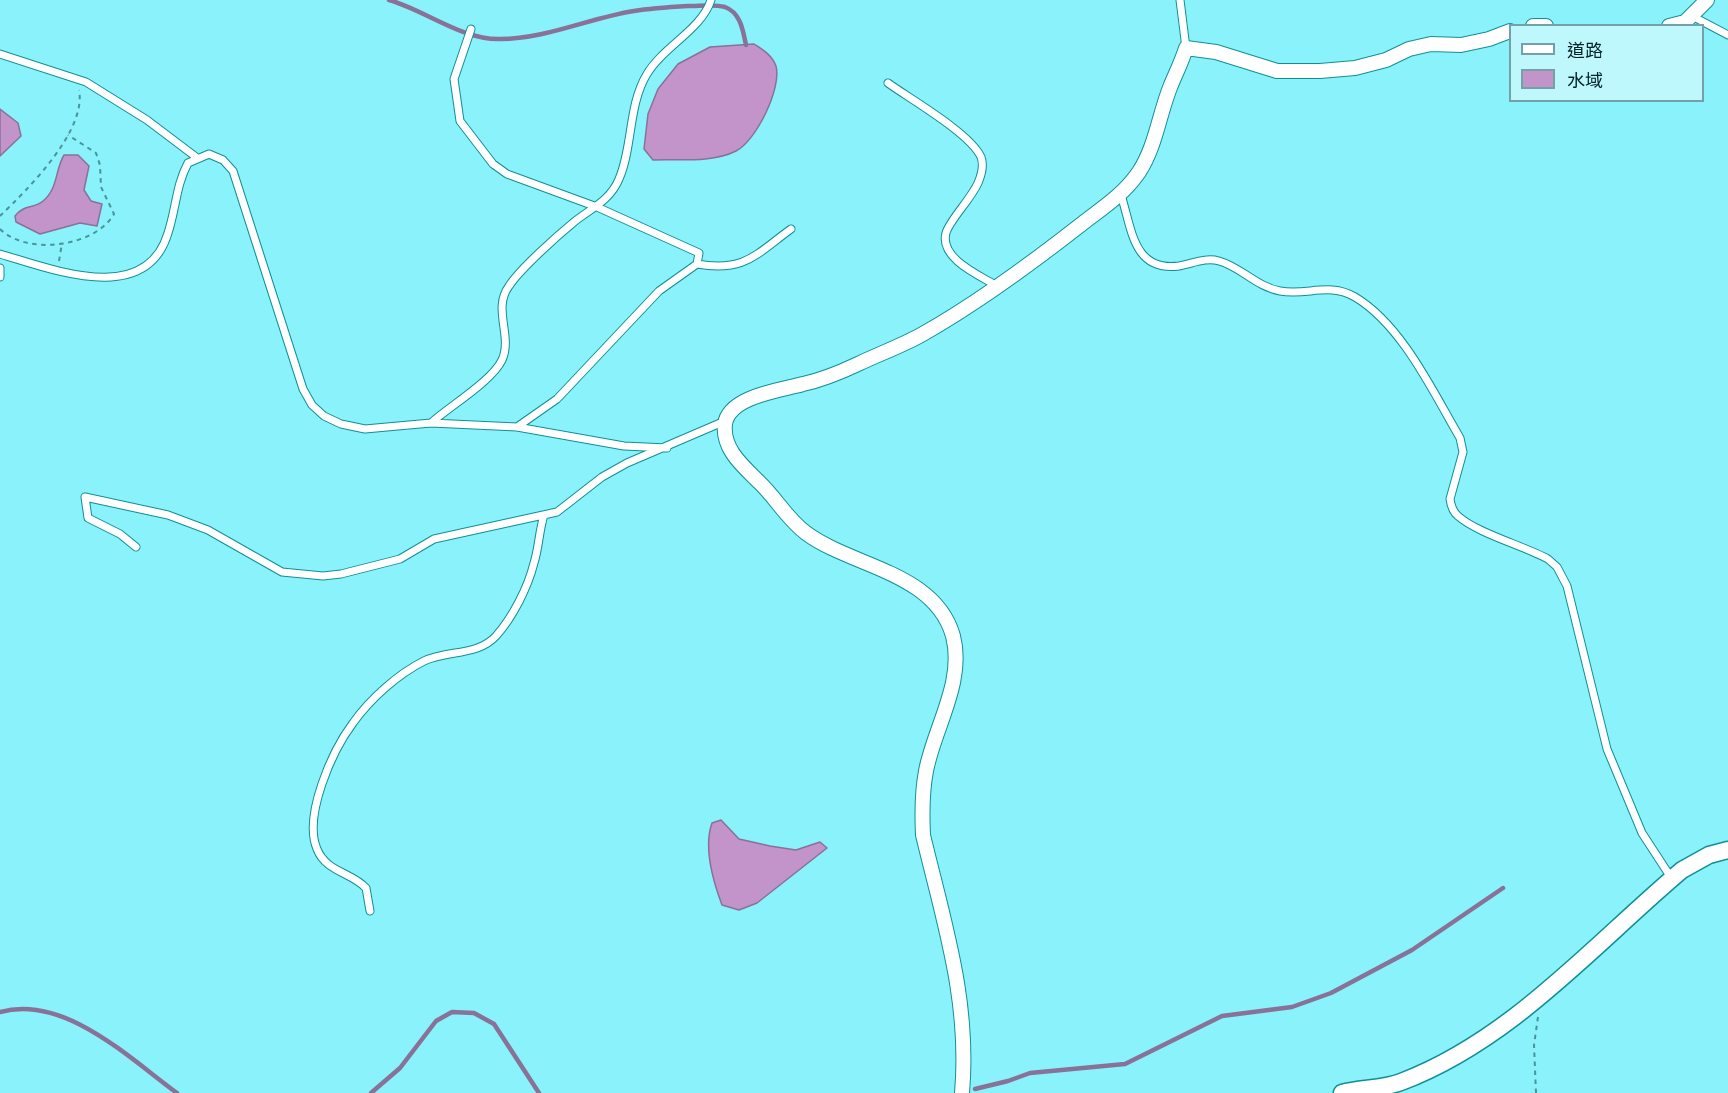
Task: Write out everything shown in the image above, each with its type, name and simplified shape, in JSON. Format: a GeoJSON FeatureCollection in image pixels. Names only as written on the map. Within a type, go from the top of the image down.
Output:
{"type":"FeatureCollection","features":[{"type":"Feature","properties":{"kind":"street"},"geometry":{"type":"LineString","coordinates":[[1677,24],[1685,22],[1707,0]]}},
{"type":"Feature","properties":{"kind":"street"},"geometry":{"type":"LineString","coordinates":[[962,1093],[961,1003],[956,968],[923,835],[922,815],[926,769],[954,673],[956,654],[953,636],[945,618],[921,590],[828,546],[806,533],[788,517],[769,492],[735,459],[726,440],[725,421],[736,407],[768,392],[804,384],[848,369],[921,334],[1059,243],[1120,195],[1140,171],[1152,146],[1171,84],[1186,48],[1216,52],[1277,71],[1320,71],[1355,68],[1386,60],[1409,49],[1431,45],[1461,45],[1489,39],[1509,31]]}},
{"type":"Feature","properties":{"kind":"street"},"geometry":{"type":"LineString","coordinates":[[1342,1093],[1398,1083],[1472,1048],[1542,993],[1672,879],[1709,855],[1728,850]]}},
{"type":"Feature","properties":{"kind":"lane"},"geometry":{"type":"LineString","coordinates":[[431,423],[492,374],[502,360],[505,344],[501,310],[502,296],[510,284],[562,232],[597,207],[619,180],[645,76],[681,36],[703,18],[711,0]]}},
{"type":"Feature","properties":{"kind":"lane"},"geometry":{"type":"LineString","coordinates":[[1180,0],[1186,48]]}},
{"type":"Feature","properties":{"kind":"lane"},"geometry":{"type":"LineString","coordinates":[[1692,16],[1728,35]]}},
{"type":"Feature","properties":{"kind":"lane"},"geometry":{"type":"LineString","coordinates":[[471,29],[454,79],[460,121],[493,164],[507,174],[597,207],[672,243],[699,253],[697,264],[660,291],[557,399],[517,427]]}},
{"type":"Feature","properties":{"kind":"lane"},"geometry":{"type":"LineString","coordinates":[[0,54],[86,82],[147,120],[196,157]]}},
{"type":"Feature","properties":{"kind":"lane"},"geometry":{"type":"LineString","coordinates":[[888,83],[952,128],[974,147],[982,159],[981,176],[973,195],[946,234],[947,247],[956,260],[997,286]]}},
{"type":"Feature","properties":{"kind":"lane"},"geometry":{"type":"LineString","coordinates":[[0,254],[72,275],[132,276],[147,268],[159,254],[168,234],[181,177],[188,163],[196,157],[209,154],[223,160],[233,171],[303,389],[312,405],[324,416],[341,424],[364,429],[431,423],[517,427],[624,446],[667,448]]}},
{"type":"Feature","properties":{"kind":"lane"},"geometry":{"type":"LineString","coordinates":[[1120,195],[1140,252],[1146,261],[1160,266],[1169,266],[1215,260],[1229,264],[1266,287],[1280,291],[1323,288],[1341,290],[1382,317],[1396,333],[1460,438],[1463,452],[1450,499],[1451,507],[1458,516],[1473,525],[1548,559],[1557,567],[1567,586],[1607,748],[1642,833],[1672,879]]}},
{"type":"Feature","properties":{"kind":"lane"},"geometry":{"type":"LineString","coordinates":[[697,264],[723,268],[747,261],[791,229]]}},
{"type":"Feature","properties":{"kind":"lane"},"geometry":{"type":"LineString","coordinates":[[0,268],[0,277]]}},
{"type":"Feature","properties":{"kind":"lane"},"geometry":{"type":"LineString","coordinates":[[136,547],[120,534],[88,519],[85,497],[168,515],[208,530],[282,572],[323,576],[341,574],[400,559],[434,538],[557,512],[619,467],[725,421]]}},
{"type":"Feature","properties":{"kind":"lane"},"geometry":{"type":"LineString","coordinates":[[370,911],[366,888],[332,868],[317,850],[312,818],[321,789],[346,733],[370,702],[427,659],[477,648],[496,636],[534,563],[544,515]]}},
{"type":"Feature","properties":{"kind":"path"},"geometry":{"type":"LineString","coordinates":[[0,216],[40,176],[68,135],[78,110],[80,92],[69,75]]}},
{"type":"Feature","properties":{"kind":"path"},"geometry":{"type":"LineString","coordinates":[[0,229],[8,237],[35,244],[62,243],[91,235],[108,224],[114,214],[101,187],[100,165],[96,153],[68,135]]}},
{"type":"Feature","properties":{"kind":"path"},"geometry":{"type":"LineString","coordinates":[[57,271],[62,243]]}},
{"type":"Feature","properties":{"kind":"path"},"geometry":{"type":"LineString","coordinates":[[1536,1093],[1534,1045],[1542,993]]}},
{"type":"Feature","properties":{"kind":"water"},"geometry":{"type":"Polygon","coordinates":[[[754,44],[772,59],[776,66],[777,76],[766,113],[752,137],[736,151],[727,155],[695,160],[653,160],[644,149],[648,114],[658,89],[678,64],[710,47],[754,44]]]}},
{"type":"Feature","properties":{"kind":"water"},"geometry":{"type":"Polygon","coordinates":[[[0,109],[18,123],[21,136],[0,156],[0,109]]]}},
{"type":"Feature","properties":{"kind":"water"},"geometry":{"type":"Polygon","coordinates":[[[64,155],[78,155],[89,166],[84,190],[91,201],[102,204],[97,226],[80,223],[40,234],[16,222],[15,216],[18,212],[40,203],[48,196],[64,155]]]}},
{"type":"Feature","properties":{"kind":"water"},"geometry":{"type":"Polygon","coordinates":[[[721,820],[739,839],[796,850],[820,842],[827,848],[757,903],[739,910],[722,905],[710,864],[709,833],[712,823],[721,820]]]}},
{"type":"Feature","properties":{"kind":"waterway"},"geometry":{"type":"LineString","coordinates":[[389,0],[472,35],[500,39],[534,36],[641,10],[721,6],[730,10],[738,18],[746,45]]}},
{"type":"Feature","properties":{"kind":"waterway"},"geometry":{"type":"LineString","coordinates":[[975,1089],[1030,1073],[1125,1064],[1222,1016],[1292,1007],[1331,993],[1412,950],[1503,888]]}},
{"type":"Feature","properties":{"kind":"waterway"},"geometry":{"type":"LineString","coordinates":[[0,1012],[24,1009],[48,1012],[71,1020],[117,1047],[177,1093]]}},
{"type":"Feature","properties":{"kind":"waterway"},"geometry":{"type":"LineString","coordinates":[[371,1093],[400,1068],[436,1021],[452,1012],[474,1013],[494,1024],[539,1093]]}}]}
